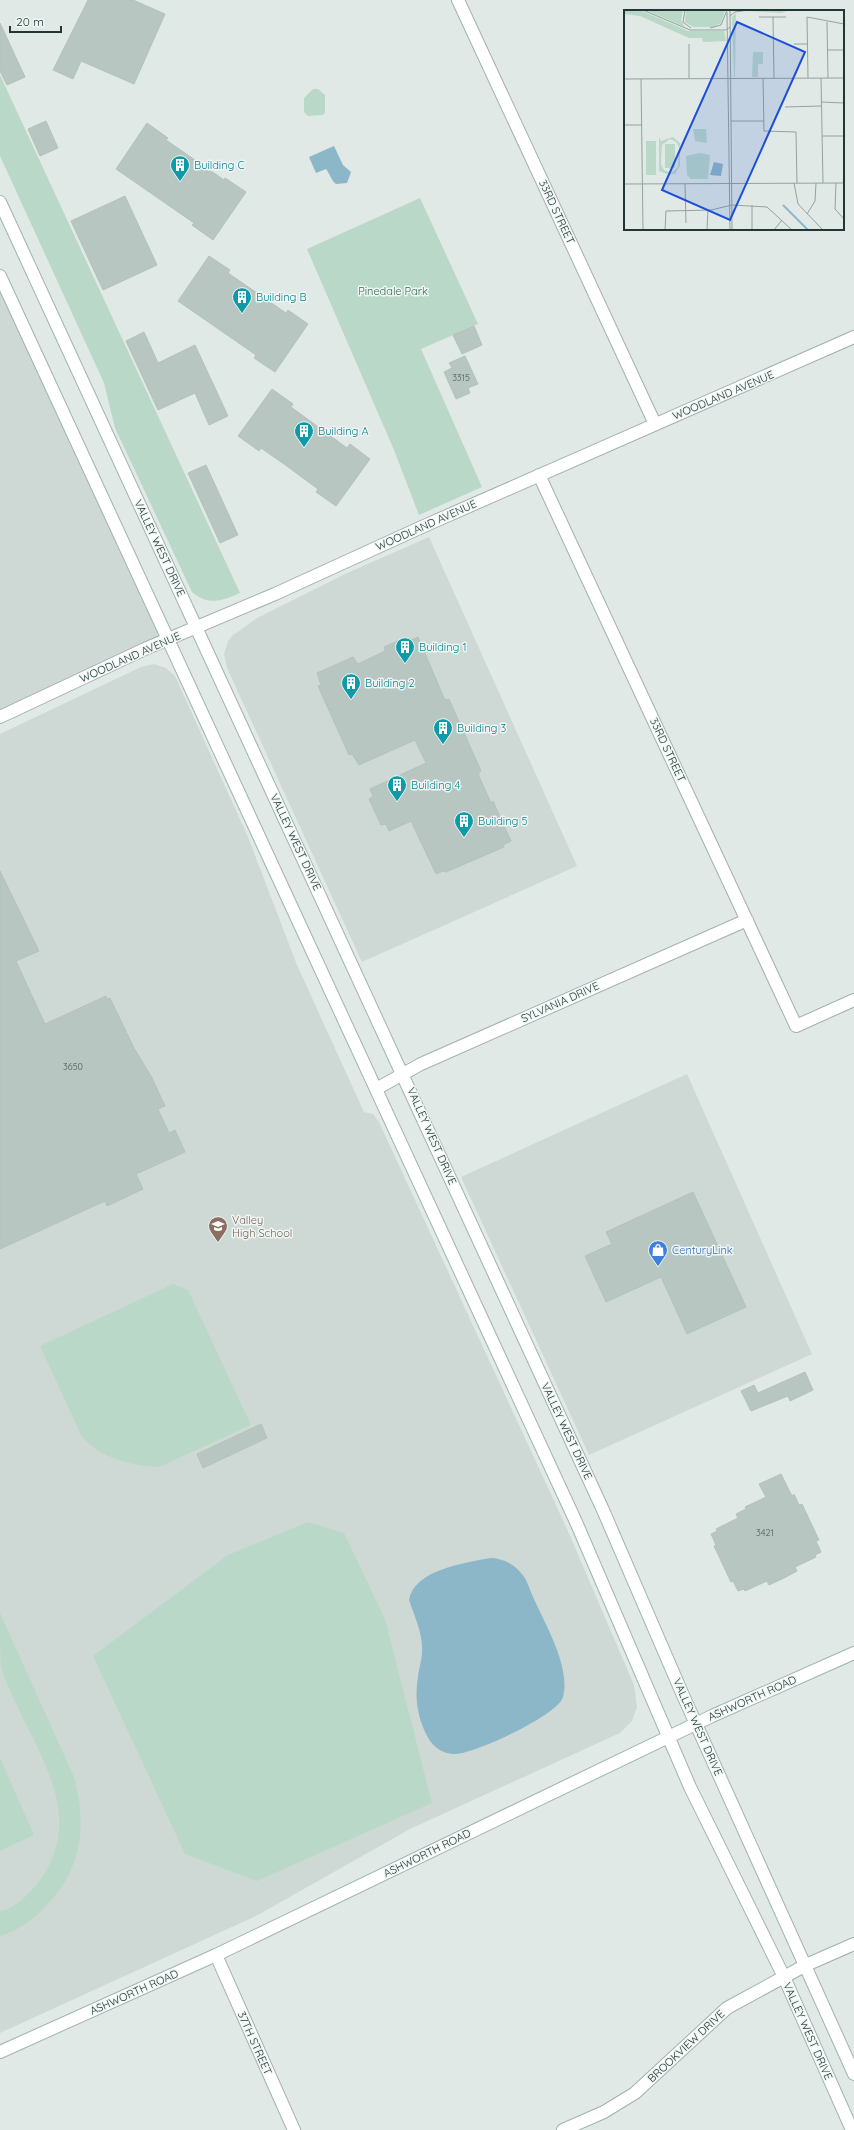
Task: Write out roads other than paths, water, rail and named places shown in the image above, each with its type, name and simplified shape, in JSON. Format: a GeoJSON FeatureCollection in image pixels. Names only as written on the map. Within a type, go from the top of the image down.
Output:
{"type":"FeatureCollection","features":[{"type":"Feature","properties":{"kind":"main road","name":"33RD STREET"},"geometry":{"type":"LineString","coordinates":[[458,0],[655,424]]}},
{"type":"Feature","properties":{"kind":"main road","name":"VALLEY WEST DRIVE"},"geometry":{"type":"LineString","coordinates":[[0,202],[403,1072],[603,1510],[696,1724],[854,2074]]}},
{"type":"Feature","properties":{"kind":"main road","name":"VALLEY WEST DRIVE"},"geometry":{"type":"LineString","coordinates":[[0,276],[576,1522],[690,1787],[784,1977],[852,2130]]}},
{"type":"Feature","properties":{"kind":"main road","name":"WOODLAND AVENUE"},"geometry":{"type":"LineString","coordinates":[[0,717],[169,639],[854,337]]}},
{"type":"Feature","properties":{"kind":"main road","name":"33RD STREET"},"geometry":{"type":"LineString","coordinates":[[539,475],[796,1026],[854,1000]]}},
{"type":"Feature","properties":{"kind":"main road","name":"SYLVANIA DRIVE"},"geometry":{"type":"LineString","coordinates":[[376,1089],[403,1072],[747,920]]}},
{"type":"Feature","properties":{"kind":"main road","name":"ASHWORTH ROAD"},"geometry":{"type":"LineString","coordinates":[[0,2052],[216,1955],[668,1737],[854,1654]]}},
{"type":"Feature","properties":{"kind":"main road","name":"BROOKVIEW DRIVE"},"geometry":{"type":"LineString","coordinates":[[571,2128],[604,2112],[635,2093],[727,2008],[806,1965],[854,1944]]}},
{"type":"Feature","properties":{"kind":"main road","name":"37TH STREET"},"geometry":{"type":"LineString","coordinates":[[216,1955],[294,2130]]}},
{"type":"Feature","properties":{"kind":"water"},"geometry":{"type":"Polygon","coordinates":[[[334,146],[343,165],[351,172],[347,183],[336,184],[326,169],[316,173],[309,157],[334,146]]]}},
{"type":"Feature","properties":{"kind":"water"},"geometry":{"type":"Polygon","coordinates":[[[490,1558],[503,1560],[511,1564],[518,1569],[527,1581],[556,1646],[563,1673],[563,1697],[558,1705],[547,1714],[494,1742],[462,1753],[453,1754],[443,1752],[430,1741],[422,1726],[418,1710],[416,1694],[422,1655],[422,1641],[409,1600],[413,1590],[420,1581],[430,1575],[467,1562],[490,1558]]]}},
{"type":"Feature","properties":{"kind":"place","name":"Building C"},"geometry":{"type":"Point","coordinates":[180,182]}},
{"type":"Feature","properties":{"kind":"place","name":"Building B"},"geometry":{"type":"Point","coordinates":[242,314]}},
{"type":"Feature","properties":{"kind":"place","name":"Building A"},"geometry":{"type":"Point","coordinates":[304,448]}},
{"type":"Feature","properties":{"kind":"place","name":"Building 1"},"geometry":{"type":"Point","coordinates":[405,664]}},
{"type":"Feature","properties":{"kind":"place","name":"Building 2"},"geometry":{"type":"Point","coordinates":[351,700]}},
{"type":"Feature","properties":{"kind":"place","name":"Building 3"},"geometry":{"type":"Point","coordinates":[443,745]}},
{"type":"Feature","properties":{"kind":"place","name":"Building 4"},"geometry":{"type":"Point","coordinates":[397,802]}},
{"type":"Feature","properties":{"kind":"place","name":"Building 5"},"geometry":{"type":"Point","coordinates":[464,838]}},
{"type":"Feature","properties":{"kind":"place","name":"Valley High School"},"geometry":{"type":"Point","coordinates":[218,1243]}},
{"type":"Feature","properties":{"kind":"place","name":"CenturyLink"},"geometry":{"type":"Point","coordinates":[658,1267]}},
{"type":"Feature","properties":{"kind":"park label","name":"Pinedale Park"},"geometry":{"type":"Point","coordinates":[393,291]}}]}
